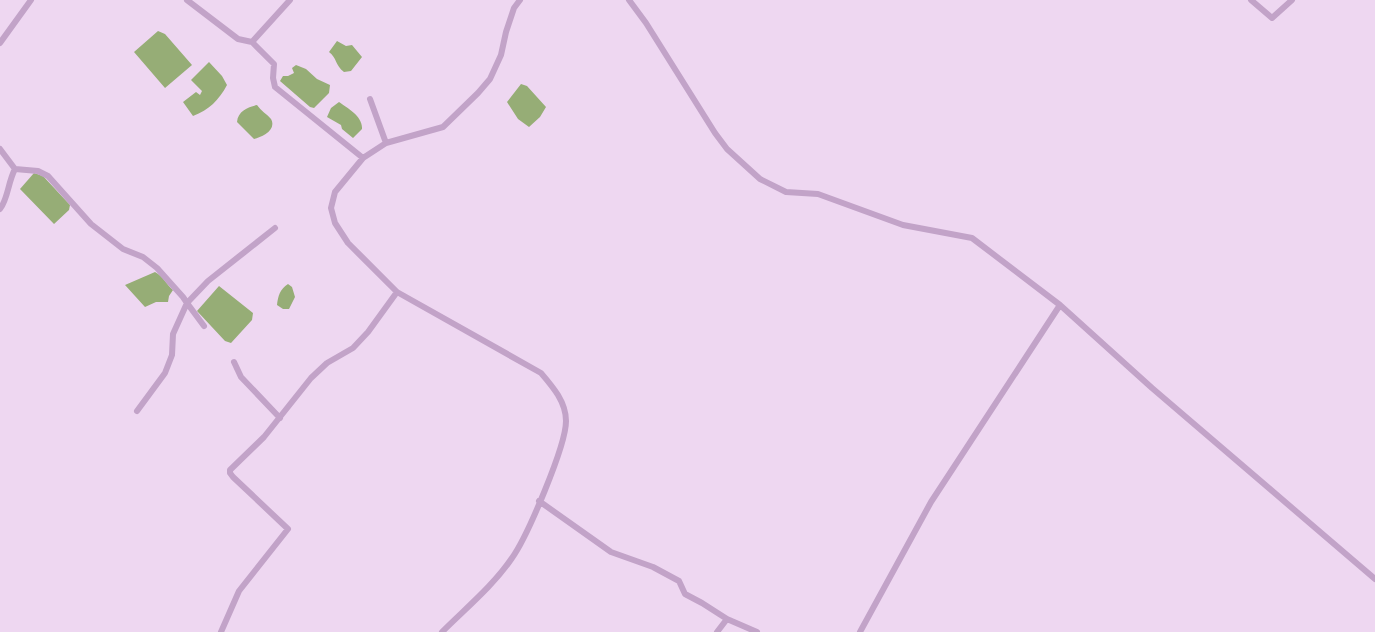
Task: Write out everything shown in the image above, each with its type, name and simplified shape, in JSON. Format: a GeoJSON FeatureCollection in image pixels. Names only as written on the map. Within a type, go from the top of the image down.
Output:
{"type":"FeatureCollection","features":[{"type":"Feature","properties":{"kind":"street"},"geometry":{"type":"LineString","coordinates":[[0,43],[30,0]]}},
{"type":"Feature","properties":{"kind":"street"},"geometry":{"type":"LineString","coordinates":[[187,0],[238,39],[252,42],[274,64],[273,78],[276,87],[363,158]]}},
{"type":"Feature","properties":{"kind":"street"},"geometry":{"type":"LineString","coordinates":[[252,42],[290,0]]}},
{"type":"Feature","properties":{"kind":"street"},"geometry":{"type":"LineString","coordinates":[[442,632],[499,575],[513,558],[524,539],[564,440],[566,421],[564,408],[555,389],[541,373],[398,292],[348,243],[335,223],[331,208],[335,192],[363,158],[386,143],[443,128],[465,108],[490,79],[501,54],[514,8],[520,0]]}},
{"type":"Feature","properties":{"kind":"street"},"geometry":{"type":"LineString","coordinates":[[629,0],[715,133],[727,149],[760,179],[786,192],[818,194],[903,225],[972,238],[1060,305],[1152,388],[1375,579]]}},
{"type":"Feature","properties":{"kind":"street"},"geometry":{"type":"LineString","coordinates":[[1251,0],[1272,18],[1292,0]]}},
{"type":"Feature","properties":{"kind":"street"},"geometry":{"type":"LineString","coordinates":[[369,99],[386,143]]}},
{"type":"Feature","properties":{"kind":"street"},"geometry":{"type":"LineString","coordinates":[[0,149],[15,169],[38,171],[48,176],[91,224],[123,249],[143,257],[157,268],[183,297],[204,326]]}},
{"type":"Feature","properties":{"kind":"street"},"geometry":{"type":"LineString","coordinates":[[0,209],[5,203],[7,187],[15,169]]}},
{"type":"Feature","properties":{"kind":"street"},"geometry":{"type":"LineString","coordinates":[[137,411],[165,373],[172,355],[173,334],[187,303],[208,281],[275,228]]}},
{"type":"Feature","properties":{"kind":"street"},"geometry":{"type":"LineString","coordinates":[[221,632],[239,591],[288,529],[230,473],[230,470],[280,418],[311,378],[327,363],[353,348],[398,292]]}},
{"type":"Feature","properties":{"kind":"street"},"geometry":{"type":"LineString","coordinates":[[860,632],[931,502],[1060,305]]}},
{"type":"Feature","properties":{"kind":"street"},"geometry":{"type":"LineString","coordinates":[[234,362],[242,377],[280,418]]}},
{"type":"Feature","properties":{"kind":"street"},"geometry":{"type":"LineString","coordinates":[[539,501],[611,552],[669,575],[681,584],[685,594],[727,619],[757,632]]}},
{"type":"Feature","properties":{"kind":"street"},"geometry":{"type":"LineString","coordinates":[[717,632],[727,619]]}},
{"type":"Feature","properties":{"kind":"shaded area"},"geometry":{"type":"Polygon","coordinates":[[[158,31],[165,34],[192,65],[165,88],[134,52],[158,31]]]}},
{"type":"Feature","properties":{"kind":"shaded area"},"geometry":{"type":"Polygon","coordinates":[[[337,41],[346,46],[352,45],[362,57],[351,71],[344,72],[329,52],[337,41]]]}},
{"type":"Feature","properties":{"kind":"shaded area"},"geometry":{"type":"Polygon","coordinates":[[[209,62],[227,85],[213,104],[193,116],[183,102],[196,92],[200,95],[202,91],[191,80],[209,62]]]}},
{"type":"Feature","properties":{"kind":"shaded area"},"geometry":{"type":"Polygon","coordinates":[[[296,65],[330,85],[329,93],[314,108],[280,81],[283,76],[294,73],[292,68],[296,65]]]}},
{"type":"Feature","properties":{"kind":"shaded area"},"geometry":{"type":"Polygon","coordinates":[[[521,84],[527,86],[546,107],[540,117],[529,127],[518,119],[507,102],[521,84]]]}},
{"type":"Feature","properties":{"kind":"shaded area"},"geometry":{"type":"Polygon","coordinates":[[[339,102],[354,113],[362,124],[362,129],[353,138],[342,129],[341,125],[327,117],[331,108],[339,102]]]}},
{"type":"Feature","properties":{"kind":"shaded area"},"geometry":{"type":"Polygon","coordinates":[[[257,105],[271,119],[272,126],[268,132],[254,139],[237,122],[241,112],[257,105]]]}},
{"type":"Feature","properties":{"kind":"shaded area"},"geometry":{"type":"Polygon","coordinates":[[[34,173],[43,176],[70,205],[69,210],[54,224],[20,189],[34,173]]]}},
{"type":"Feature","properties":{"kind":"shaded area"},"geometry":{"type":"Polygon","coordinates":[[[155,272],[173,290],[168,302],[156,302],[145,307],[125,285],[155,272]]]}},
{"type":"Feature","properties":{"kind":"shaded area"},"geometry":{"type":"Polygon","coordinates":[[[288,284],[292,287],[295,297],[289,309],[283,309],[277,305],[278,299],[281,290],[288,284]]]}},
{"type":"Feature","properties":{"kind":"shaded area"},"geometry":{"type":"Polygon","coordinates":[[[219,286],[253,313],[252,320],[231,343],[225,341],[197,311],[219,286]]]}}]}
